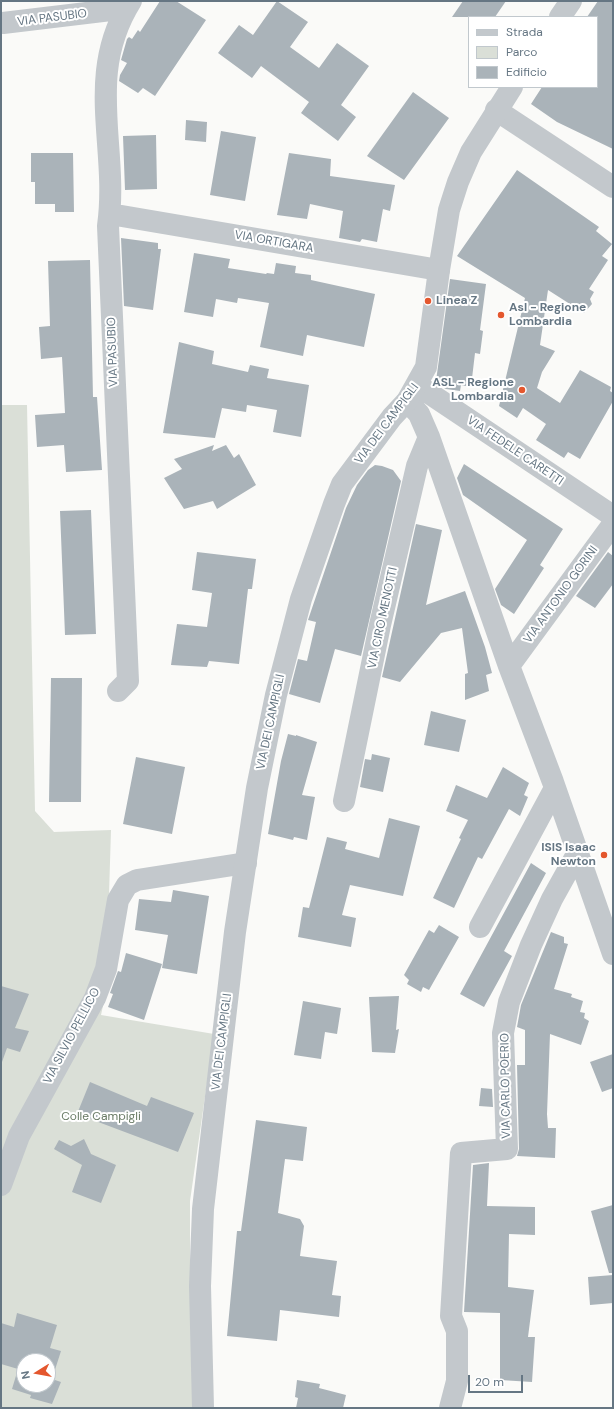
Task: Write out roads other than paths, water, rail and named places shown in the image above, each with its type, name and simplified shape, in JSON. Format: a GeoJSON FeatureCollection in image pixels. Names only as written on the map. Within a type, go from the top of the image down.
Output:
{"type":"FeatureCollection","features":[{"type":"Feature","properties":{"kind":"street"},"geometry":{"type":"LineString","coordinates":[[561,16],[571,1]]}},
{"type":"Feature","properties":{"kind":"street","name":"VIA PASUBIO"},"geometry":{"type":"LineString","coordinates":[[3,23],[128,7]]}},
{"type":"Feature","properties":{"kind":"street","name":"VIA PASUBIO"},"geometry":{"type":"LineString","coordinates":[[118,691],[128,681],[108,226],[110,214],[105,80],[110,47],[128,7]]}},
{"type":"Feature","properties":{"kind":"street","name":"VIA DEI CAMPIGLI"},"geometry":{"type":"LineString","coordinates":[[203,1408],[200,1286],[203,1209],[235,932],[257,788],[276,695],[301,599],[342,484],[392,417],[412,393],[426,367],[449,210],[458,182],[471,152],[496,110],[511,88]]}},
{"type":"Feature","properties":{"kind":"street"},"geometry":{"type":"LineString","coordinates":[[496,110],[613,187]]}},
{"type":"Feature","properties":{"kind":"street","name":"VIA ORTIGARA"},"geometry":{"type":"LineString","coordinates":[[110,214],[439,270]]}},
{"type":"Feature","properties":{"kind":"street"},"geometry":{"type":"LineString","coordinates":[[412,393],[429,437],[508,666],[555,788],[613,954]]}},
{"type":"Feature","properties":{"kind":"street","name":"VIA FEDELE CARETTI"},"geometry":{"type":"LineString","coordinates":[[412,393],[613,516]]}},
{"type":"Feature","properties":{"kind":"street","name":"VIA CIRO MENOTTI"},"geometry":{"type":"LineString","coordinates":[[344,801],[380,625],[417,466],[429,437]]}},
{"type":"Feature","properties":{"kind":"street","name":"VIA ANTONIO GORINI"},"geometry":{"type":"LineString","coordinates":[[508,666],[613,524]]}},
{"type":"Feature","properties":{"kind":"street"},"geometry":{"type":"LineString","coordinates":[[480,927],[555,788]]}},
{"type":"Feature","properties":{"kind":"street","name":"VIA CARLO POERIO"},"geometry":{"type":"LineString","coordinates":[[450,1408],[457,1381],[457,1331],[451,1316],[461,1153],[507,1149],[503,1033],[509,1002],[543,918],[577,854]]}},
{"type":"Feature","properties":{"kind":"street","name":"VIA SILVIO PELLICO"},"geometry":{"type":"LineString","coordinates":[[1,1185],[19,1136],[95,998],[106,969],[118,900],[127,885],[137,880],[246,863]]}},
{"type":"Feature","properties":{"kind":"place","name":"Linea Z"},"geometry":{"type":"Point","coordinates":[428,301]}},
{"type":"Feature","properties":{"kind":"place","name":"Asl - Regione Lombardia"},"geometry":{"type":"Point","coordinates":[501,315]}},
{"type":"Feature","properties":{"kind":"place","name":"ASL - Regione Lombardia"},"geometry":{"type":"Point","coordinates":[522,390]}},
{"type":"Feature","properties":{"kind":"place","name":"ISIS Isaac Newton"},"geometry":{"type":"Point","coordinates":[604,855]}},
{"type":"Feature","properties":{"kind":"park label","name":"Colle Campigli"},"geometry":{"type":"Point","coordinates":[101,1117]}}]}
